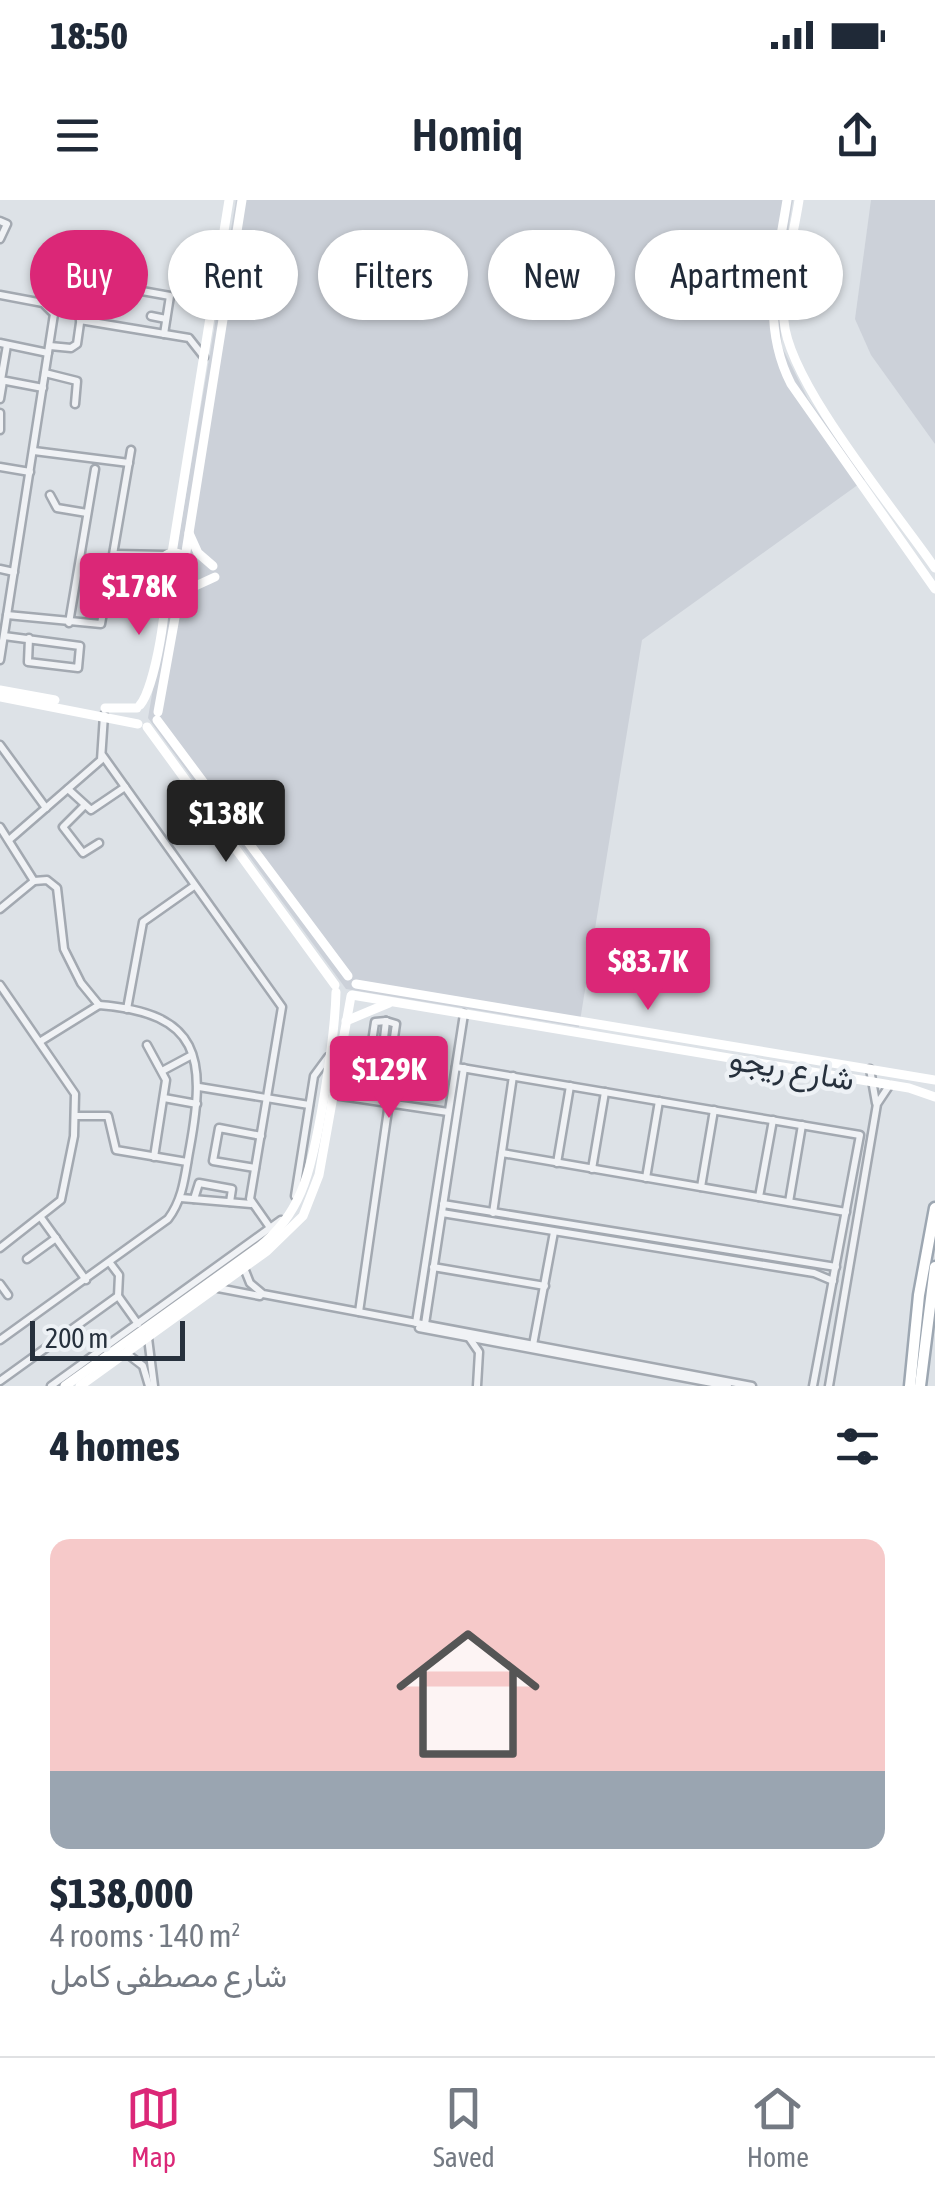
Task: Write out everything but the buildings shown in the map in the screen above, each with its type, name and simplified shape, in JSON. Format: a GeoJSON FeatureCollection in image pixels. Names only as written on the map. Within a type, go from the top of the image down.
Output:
{"type":"FeatureCollection","features":[{"type":"Feature","properties":{"kind":"main road"},"geometry":{"type":"LineString","coordinates":[[910,1386],[919,1295],[935,1208]]}},
{"type":"Feature","properties":{"kind":"main road"},"geometry":{"type":"LineString","coordinates":[[920,1386],[935,1267]]}},
{"type":"Feature","properties":{"kind":"street"},"geometry":{"type":"LineString","coordinates":[[225,230],[226,200]]}},
{"type":"Feature","properties":{"kind":"street"},"geometry":{"type":"LineString","coordinates":[[173,596],[162,573],[184,530],[242,200]]}},
{"type":"Feature","properties":{"kind":"street"},"geometry":{"type":"LineString","coordinates":[[787,200],[787,230]]}},
{"type":"Feature","properties":{"kind":"street"},"geometry":{"type":"LineString","coordinates":[[790,230],[799,200]]}},
{"type":"Feature","properties":{"kind":"street"},"geometry":{"type":"LineString","coordinates":[[0,221],[7,224],[0,239]]}},
{"type":"Feature","properties":{"kind":"street"},"geometry":{"type":"LineString","coordinates":[[148,292],[170,296],[164,334]]}},
{"type":"Feature","properties":{"kind":"street"},"geometry":{"type":"LineString","coordinates":[[0,296],[30,301]]}},
{"type":"Feature","properties":{"kind":"street"},"geometry":{"type":"LineString","coordinates":[[151,316],[166,319]]}},
{"type":"Feature","properties":{"kind":"street"},"geometry":{"type":"LineString","coordinates":[[0,660],[53,320]]}},
{"type":"Feature","properties":{"kind":"street"},"geometry":{"type":"LineString","coordinates":[[0,400],[4,344],[49,349],[74,347],[80,320],[188,338],[204,358]]}},
{"type":"Feature","properties":{"kind":"street"},"geometry":{"type":"LineString","coordinates":[[188,338],[210,320]]}},
{"type":"Feature","properties":{"kind":"street"},"geometry":{"type":"LineString","coordinates":[[150,721],[173,596],[188,571],[184,530],[210,320]]}},
{"type":"Feature","properties":{"kind":"street"},"geometry":{"type":"LineString","coordinates":[[772,320],[776,346],[857,477],[935,589]]}},
{"type":"Feature","properties":{"kind":"street"},"geometry":{"type":"LineString","coordinates":[[46,374],[76,381],[75,404]]}},
{"type":"Feature","properties":{"kind":"street"},"geometry":{"type":"LineString","coordinates":[[4,381],[43,388]]}},
{"type":"Feature","properties":{"kind":"street"},"geometry":{"type":"LineString","coordinates":[[799,384],[867,470],[935,568]]}},
{"type":"Feature","properties":{"kind":"street"},"geometry":{"type":"LineString","coordinates":[[0,413],[0,430]]}},
{"type":"Feature","properties":{"kind":"street"},"geometry":{"type":"LineString","coordinates":[[34,450],[129,463]]}},
{"type":"Feature","properties":{"kind":"street"},"geometry":{"type":"LineString","coordinates":[[7,614],[102,622],[132,450]]}},
{"type":"Feature","properties":{"kind":"street"},"geometry":{"type":"LineString","coordinates":[[0,467],[30,472]]}},
{"type":"Feature","properties":{"kind":"street"},"geometry":{"type":"LineString","coordinates":[[69,622],[94,469]]}},
{"type":"Feature","properties":{"kind":"street"},"geometry":{"type":"LineString","coordinates":[[857,477],[867,470]]}},
{"type":"Feature","properties":{"kind":"street"},"geometry":{"type":"LineString","coordinates":[[865,487],[874,480]]}},
{"type":"Feature","properties":{"kind":"street"},"geometry":{"type":"LineString","coordinates":[[50,495],[57,508],[87,513]]}},
{"type":"Feature","properties":{"kind":"street"},"geometry":{"type":"LineString","coordinates":[[184,530],[213,566]]}},
{"type":"Feature","properties":{"kind":"street"},"geometry":{"type":"LineString","coordinates":[[114,557],[169,554],[186,558]]}},
{"type":"Feature","properties":{"kind":"street"},"geometry":{"type":"LineString","coordinates":[[114,557],[182,579]]}},
{"type":"Feature","properties":{"kind":"street"},"geometry":{"type":"LineString","coordinates":[[0,569],[14,572]]}},
{"type":"Feature","properties":{"kind":"street"},"geometry":{"type":"LineString","coordinates":[[173,596],[215,578]]}},
{"type":"Feature","properties":{"kind":"street"},"geometry":{"type":"LineString","coordinates":[[4,636],[29,638],[80,646],[78,668],[28,662],[29,638]]}},
{"type":"Feature","properties":{"kind":"street"},"geometry":{"type":"LineString","coordinates":[[0,693],[104,714],[123,714],[155,691]]}},
{"type":"Feature","properties":{"kind":"street"},"geometry":{"type":"LineString","coordinates":[[0,693],[150,721]]}},
{"type":"Feature","properties":{"kind":"street"},"geometry":{"type":"LineString","coordinates":[[138,706],[148,704],[150,721]]}},
{"type":"Feature","properties":{"kind":"street"},"geometry":{"type":"LineString","coordinates":[[138,706],[329,966],[352,988]]}},
{"type":"Feature","properties":{"kind":"street"},"geometry":{"type":"LineString","coordinates":[[104,714],[103,756],[283,1010],[251,1204]]}},
{"type":"Feature","properties":{"kind":"street"},"geometry":{"type":"LineString","coordinates":[[0,745],[46,808]]}},
{"type":"Feature","properties":{"kind":"street"},"geometry":{"type":"LineString","coordinates":[[9,840],[103,756]]}},
{"type":"Feature","properties":{"kind":"street"},"geometry":{"type":"LineString","coordinates":[[68,789],[83,806],[94,809],[125,788]]}},
{"type":"Feature","properties":{"kind":"street"},"geometry":{"type":"LineString","coordinates":[[83,806],[63,827],[83,853],[99,843]]}},
{"type":"Feature","properties":{"kind":"street"},"geometry":{"type":"LineString","coordinates":[[0,828],[34,882]]}},
{"type":"Feature","properties":{"kind":"street"},"geometry":{"type":"LineString","coordinates":[[0,909],[34,882],[47,880],[57,888],[64,949],[81,984],[99,1005]]}},
{"type":"Feature","properties":{"kind":"street"},"geometry":{"type":"LineString","coordinates":[[127,1009],[143,922],[194,886]]}},
{"type":"Feature","properties":{"kind":"street"},"geometry":{"type":"LineString","coordinates":[[80,1386],[90,1383],[266,1242],[294,1208],[310,1162],[328,1057],[335,989],[329,966]]}},
{"type":"Feature","properties":{"kind":"street"},"geometry":{"type":"LineString","coordinates":[[0,985],[74,1088],[76,1116],[64,1193],[42,1218],[0,1248]]}},
{"type":"Feature","properties":{"kind":"street"},"geometry":{"type":"LineString","coordinates":[[335,989],[352,988]]}},
{"type":"Feature","properties":{"kind":"street"},"geometry":{"type":"LineString","coordinates":[[65,1386],[217,1287],[284,1238],[310,1202],[352,988]]}},
{"type":"Feature","properties":{"kind":"street","name":"شارع ريجو"},"geometry":{"type":"LineString","coordinates":[[335,989],[352,988],[597,1024],[935,1080]]}},
{"type":"Feature","properties":{"kind":"street","name":"شارع ريجو"},"geometry":{"type":"LineString","coordinates":[[375,993],[393,1002],[891,1085],[935,1096]]}},
{"type":"Feature","properties":{"kind":"street"},"geometry":{"type":"LineString","coordinates":[[346,1021],[393,1002]]}},
{"type":"Feature","properties":{"kind":"street"},"geometry":{"type":"LineString","coordinates":[[0,1340],[168,1219],[181,1198],[198,1104],[192,1055],[167,1019],[99,1005],[41,1041]]}},
{"type":"Feature","properties":{"kind":"street"},"geometry":{"type":"LineString","coordinates":[[420,1324],[460,1067],[464,1014]]}},
{"type":"Feature","properties":{"kind":"street"},"geometry":{"type":"LineString","coordinates":[[338,1070],[369,1062],[380,1064],[386,1021],[375,1022],[369,1062]]}},
{"type":"Feature","properties":{"kind":"street"},"geometry":{"type":"LineString","coordinates":[[595,1036],[597,1024]]}},
{"type":"Feature","properties":{"kind":"street"},"geometry":{"type":"LineString","coordinates":[[147,1045],[164,1070],[164,1098],[154,1156]]}},
{"type":"Feature","properties":{"kind":"street"},"geometry":{"type":"LineString","coordinates":[[164,1070],[192,1055]]}},
{"type":"Feature","properties":{"kind":"street"},"geometry":{"type":"LineString","coordinates":[[51,1386],[271,1229],[289,1209],[296,1192],[316,1072],[328,1057]]}},
{"type":"Feature","properties":{"kind":"street"},"geometry":{"type":"LineString","coordinates":[[460,1067],[860,1135],[813,1386]]}},
{"type":"Feature","properties":{"kind":"street"},"geometry":{"type":"LineString","coordinates":[[420,1324],[434,1268],[443,1209],[448,1112],[460,1067]]}},
{"type":"Feature","properties":{"kind":"street"},"geometry":{"type":"LineString","coordinates":[[829,1386],[876,1104],[869,1082],[870,1069]]}},
{"type":"Feature","properties":{"kind":"street"},"geometry":{"type":"LineString","coordinates":[[876,1104],[891,1085],[892,1073]]}},
{"type":"Feature","properties":{"kind":"street"},"geometry":{"type":"LineString","coordinates":[[493,1213],[513,1076]]}},
{"type":"Feature","properties":{"kind":"street"},"geometry":{"type":"LineString","coordinates":[[557,1162],[570,1086]]}},
{"type":"Feature","properties":{"kind":"street"},"geometry":{"type":"LineString","coordinates":[[199,1088],[310,1105]]}},
{"type":"Feature","properties":{"kind":"street"},"geometry":{"type":"LineString","coordinates":[[592,1168],[605,1092]]}},
{"type":"Feature","properties":{"kind":"street"},"geometry":{"type":"LineString","coordinates":[[334,1095],[448,1112]]}},
{"type":"Feature","properties":{"kind":"street"},"geometry":{"type":"LineString","coordinates":[[164,1098],[198,1104]]}},
{"type":"Feature","properties":{"kind":"street"},"geometry":{"type":"LineString","coordinates":[[646,1178],[659,1101]]}},
{"type":"Feature","properties":{"kind":"street"},"geometry":{"type":"LineString","coordinates":[[359,1312],[389,1103]]}},
{"type":"Feature","properties":{"kind":"street"},"geometry":{"type":"LineString","coordinates":[[701,1187],[714,1110]]}},
{"type":"Feature","properties":{"kind":"street"},"geometry":{"type":"LineString","coordinates":[[76,1116],[108,1116],[114,1149],[187,1162]]}},
{"type":"Feature","properties":{"kind":"street"},"geometry":{"type":"LineString","coordinates":[[760,1197],[772,1120]]}},
{"type":"Feature","properties":{"kind":"street"},"geometry":{"type":"LineString","coordinates":[[789,1202],[802,1125]]}},
{"type":"Feature","properties":{"kind":"street"},"geometry":{"type":"LineString","coordinates":[[256,1168],[213,1161],[219,1128],[261,1136]]}},
{"type":"Feature","properties":{"kind":"street"},"geometry":{"type":"LineString","coordinates":[[502,1153],[846,1212]]}},
{"type":"Feature","properties":{"kind":"street"},"geometry":{"type":"LineString","coordinates":[[194,1199],[199,1183],[232,1189],[230,1202]]}},
{"type":"Feature","properties":{"kind":"street"},"geometry":{"type":"LineString","coordinates":[[181,1198],[251,1204],[271,1229]]}},
{"type":"Feature","properties":{"kind":"street"},"geometry":{"type":"LineString","coordinates":[[443,1209],[554,1232],[836,1267]]}},
{"type":"Feature","properties":{"kind":"street"},"geometry":{"type":"LineString","coordinates":[[482,1216],[493,1213],[814,1273],[833,1281]]}},
{"type":"Feature","properties":{"kind":"street"},"geometry":{"type":"LineString","coordinates":[[42,1218],[86,1280]]}},
{"type":"Feature","properties":{"kind":"street"},"geometry":{"type":"LineString","coordinates":[[533,1345],[554,1232]]}},
{"type":"Feature","properties":{"kind":"street"},"geometry":{"type":"LineString","coordinates":[[28,1259],[56,1238]]}},
{"type":"Feature","properties":{"kind":"street"},"geometry":{"type":"LineString","coordinates":[[110,1262],[120,1275],[118,1296],[138,1324]]}},
{"type":"Feature","properties":{"kind":"street"},"geometry":{"type":"LineString","coordinates":[[244,1268],[253,1288],[263,1294],[728,1384]]}},
{"type":"Feature","properties":{"kind":"street"},"geometry":{"type":"LineString","coordinates":[[434,1268],[545,1286]]}},
{"type":"Feature","properties":{"kind":"street"},"geometry":{"type":"LineString","coordinates":[[0,1284],[8,1295]]}},
{"type":"Feature","properties":{"kind":"street"},"geometry":{"type":"LineString","coordinates":[[217,1287],[469,1338],[752,1386]]}},
{"type":"Feature","properties":{"kind":"street"},"geometry":{"type":"LineString","coordinates":[[0,1381],[118,1296]]}},
{"type":"Feature","properties":{"kind":"street"},"geometry":{"type":"LineString","coordinates":[[148,1337],[152,1386]]}},
{"type":"Feature","properties":{"kind":"street"},"geometry":{"type":"LineString","coordinates":[[469,1338],[479,1352],[475,1384]]}},
{"type":"Feature","properties":{"kind":"street"},"geometry":{"type":"LineString","coordinates":[[479,1352],[491,1342]]}},
{"type":"Feature","properties":{"kind":"street"},"geometry":{"type":"LineString","coordinates":[[125,1353],[144,1366],[152,1386]]}},
{"type":"Feature","properties":{"kind":"shaded area"},"geometry":{"type":"Polygon","coordinates":[[[236,200],[793,200],[788,230],[635,230],[635,320],[780,320],[782,347],[808,399],[866,479],[642,640],[579,1027],[346,989],[148,718],[216,320],[298,320],[298,230],[231,230],[236,200]]]}},
{"type":"Feature","properties":{"kind":"shaded area"},"geometry":{"type":"Polygon","coordinates":[[[871,200],[935,200],[935,444],[871,355],[855,319],[871,200]]]}}]}
